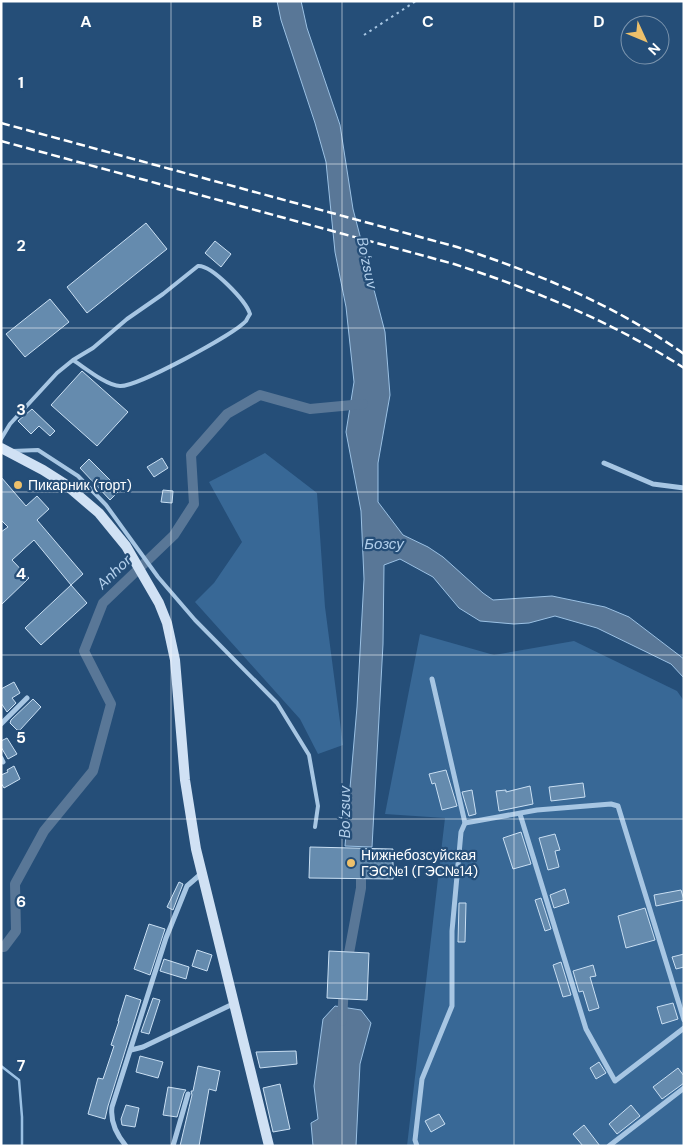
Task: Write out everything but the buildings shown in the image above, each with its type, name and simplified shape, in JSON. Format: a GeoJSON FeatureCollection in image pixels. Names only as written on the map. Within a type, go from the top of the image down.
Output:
{"type":"FeatureCollection","features":[{"type":"Feature","properties":{"kind":"main road"},"geometry":{"type":"LineString","coordinates":[[5,449],[58,479],[86,500],[129,543],[159,603],[172,642],[175,660],[185,780],[192,826],[268,1146]]}},
{"type":"Feature","properties":{"kind":"street"},"geometry":{"type":"LineString","coordinates":[[604,463],[653,484],[684,488]]}},
{"type":"Feature","properties":{"kind":"street"},"geometry":{"type":"LineString","coordinates":[[417,1146],[415,1140],[422,1079],[452,1006],[452,931],[461,832],[465,823],[432,679]]}},
{"type":"Feature","properties":{"kind":"street"},"geometry":{"type":"LineString","coordinates":[[1,724],[27,698]]}},
{"type":"Feature","properties":{"kind":"street"},"geometry":{"type":"LineString","coordinates":[[465,823],[537,810],[611,804],[618,806],[684,1020]]}},
{"type":"Feature","properties":{"kind":"street"},"geometry":{"type":"LineString","coordinates":[[520,814],[586,1029],[615,1081],[684,1028]]}},
{"type":"Feature","properties":{"kind":"street"},"geometry":{"type":"LineString","coordinates":[[126,1146],[112,1124],[112,1107],[166,938],[187,886],[202,873]]}},
{"type":"Feature","properties":{"kind":"street"},"geometry":{"type":"LineString","coordinates":[[131,1050],[143,1047],[235,1003]]}},
{"type":"Feature","properties":{"kind":"street"},"geometry":{"type":"LineString","coordinates":[[609,1146],[684,1088]]}},
{"type":"Feature","properties":{"kind":"street"},"geometry":{"type":"LineString","coordinates":[[173,1146],[188,1094]]}},
{"type":"Feature","properties":{"kind":"lane"},"geometry":{"type":"LineString","coordinates":[[1,439],[10,424],[57,373],[73,360],[93,348],[127,319],[163,294],[198,266],[204,266],[211,270],[243,302],[250,314],[246,321],[212,345],[168,367],[121,387],[110,383],[73,360]]}},
{"type":"Feature","properties":{"kind":"lane"},"geometry":{"type":"LineString","coordinates":[[5,449],[38,450],[78,476],[106,505],[129,543],[195,620],[277,703],[310,755],[318,806],[315,827]]}},
{"type":"Feature","properties":{"kind":"path"},"geometry":{"type":"LineString","coordinates":[[364,35],[416,1]]}},
{"type":"Feature","properties":{"kind":"shaded area"},"geometry":{"type":"Polygon","coordinates":[[[265,453],[317,493],[325,607],[343,745],[318,754],[300,719],[195,602],[214,583],[242,542],[209,482],[265,453]]]}},
{"type":"Feature","properties":{"kind":"shaded area"},"geometry":{"type":"Polygon","coordinates":[[[420,634],[494,655],[574,641],[677,691],[684,701],[684,1146],[407,1146],[445,818],[385,814],[420,634]]]}},
{"type":"Feature","properties":{"kind":"water","name":"Бозсу"},"geometry":{"type":"Polygon","coordinates":[[[277,1],[301,1],[307,28],[340,125],[353,209],[385,332],[390,395],[378,463],[378,502],[403,535],[428,547],[443,557],[493,600],[552,596],[605,607],[629,617],[684,659],[684,678],[671,664],[597,628],[555,616],[529,623],[514,624],[480,621],[459,608],[433,577],[400,559],[384,565],[383,644],[372,847],[345,846],[357,707],[364,579],[361,511],[346,432],[354,382],[346,307],[335,252],[326,162],[281,20],[277,1]]]}},
{"type":"Feature","properties":{"kind":"water"},"geometry":{"type":"Polygon","coordinates":[[[335,1006],[361,1010],[371,1023],[360,1064],[356,1146],[313,1146],[311,1123],[318,1119],[314,1086],[323,1019],[335,1006]]]}},
{"type":"Feature","properties":{"kind":"waterway","name":"Anhor"},"geometry":{"type":"LineString","coordinates":[[1,947],[4,947],[16,931],[15,884],[44,831],[93,771],[111,704],[84,651],[103,603],[174,535],[194,504],[191,455],[227,414],[260,395],[310,409],[363,404]]}},
{"type":"Feature","properties":{"kind":"waterway","name":"Boʻzsuv"},"geometry":{"type":"LineString","coordinates":[[347,964],[361,888],[361,867]]}},
{"type":"Feature","properties":{"kind":"waterway","name":"Boʻzsuv"},"geometry":{"type":"LineString","coordinates":[[342,1021],[344,985]]}},
{"type":"Feature","properties":{"kind":"waterway"},"geometry":{"type":"LineString","coordinates":[[1,1066],[19,1080],[22,1146]]}},
{"type":"Feature","properties":{"kind":"railway"},"geometry":{"type":"LineString","coordinates":[[1,123],[457,247],[487,257],[546,279],[603,305],[658,336],[684,354]]}},
{"type":"Feature","properties":{"kind":"railway"},"geometry":{"type":"LineString","coordinates":[[1,141],[454,264],[572,308],[629,336],[684,368]]}},
{"type":"Feature","properties":{"kind":"place","name":"Пикарник (торт)"},"geometry":{"type":"Point","coordinates":[18,485]}},
{"type":"Feature","properties":{"kind":"place","name":"Нижнебозсуйская ГЭС№1 (ГЭС№14)"},"geometry":{"type":"Point","coordinates":[351,863]}}]}
